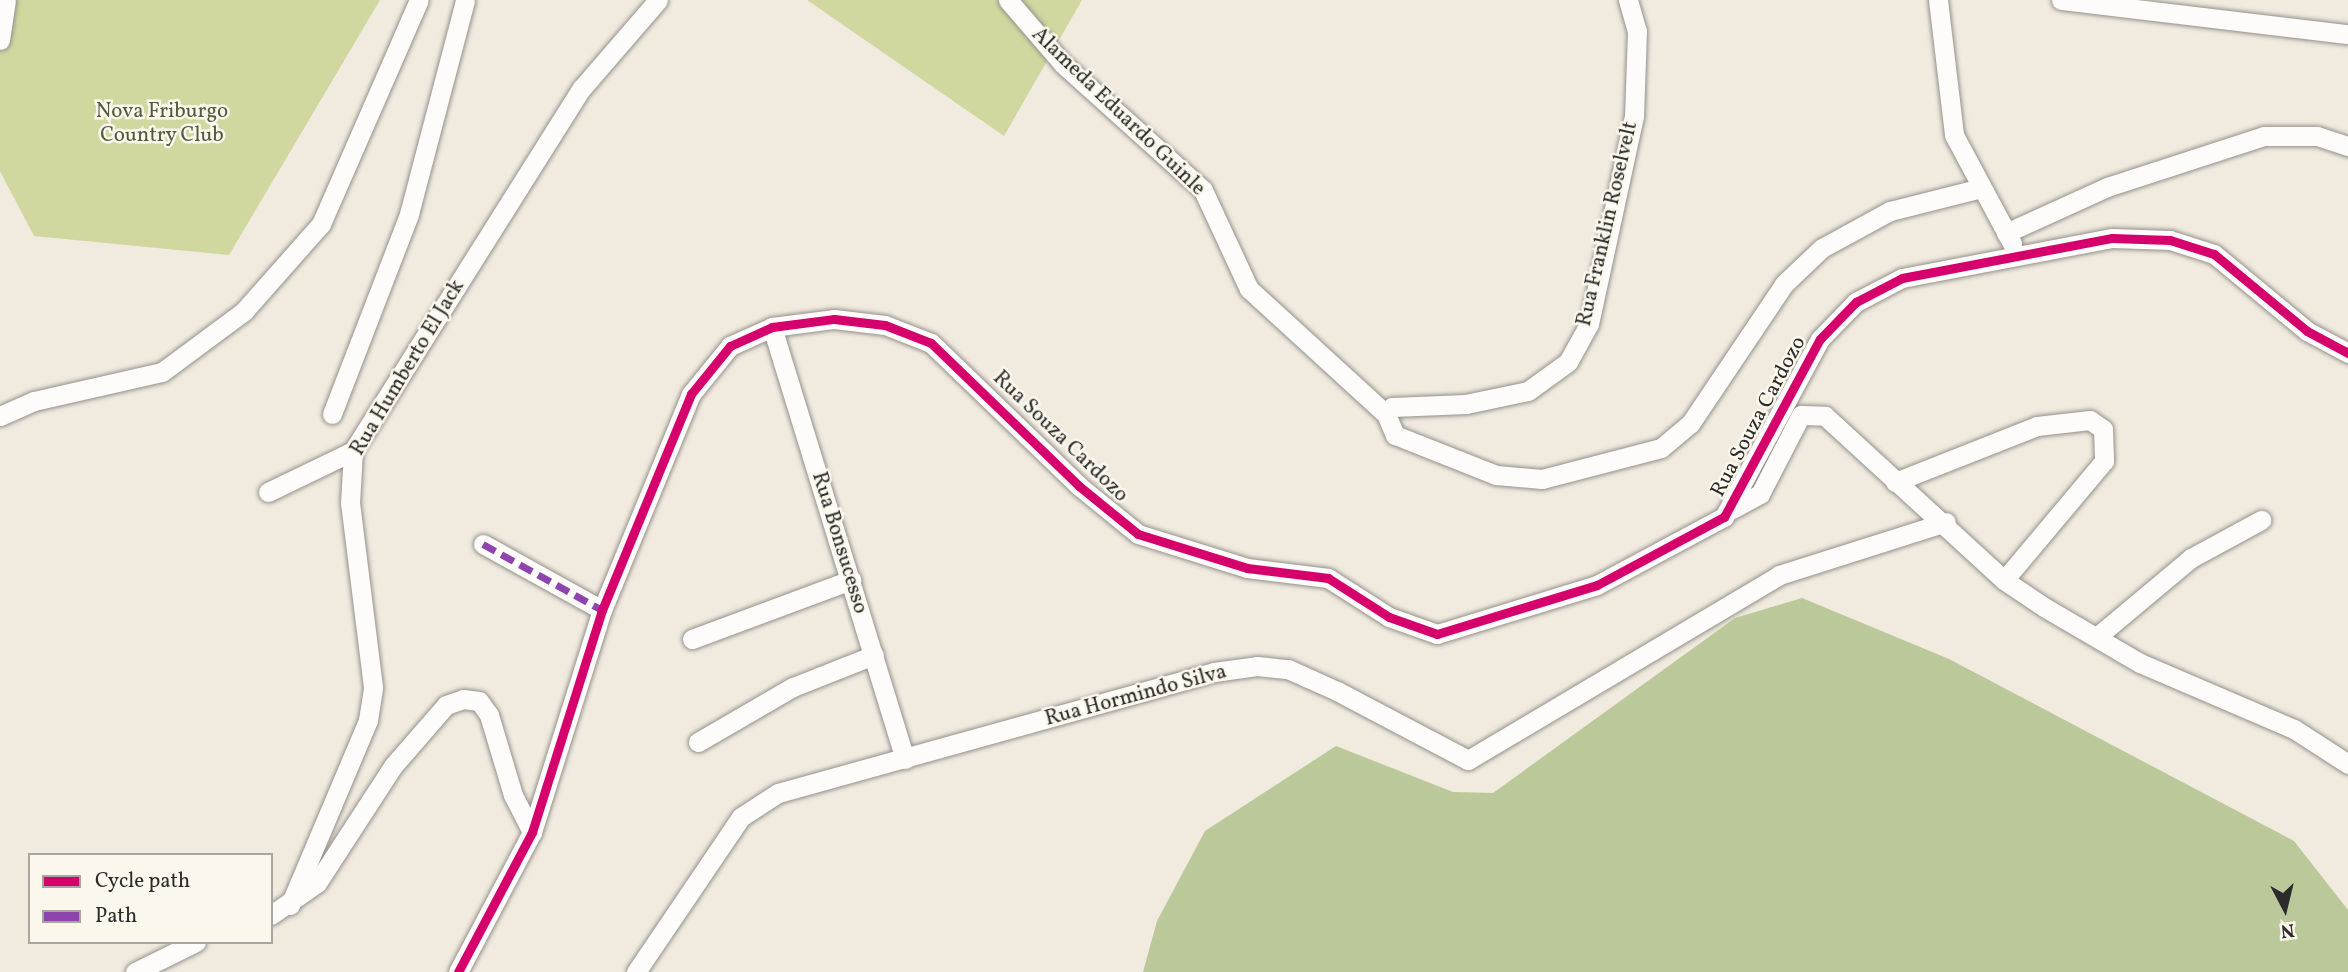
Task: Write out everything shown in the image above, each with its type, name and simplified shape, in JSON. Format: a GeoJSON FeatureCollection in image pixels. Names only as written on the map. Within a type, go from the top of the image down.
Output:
{"type":"FeatureCollection","features":[{"type":"Feature","properties":{"kind":"street"},"geometry":{"type":"LineString","coordinates":[[0,40],[6,0]]}},
{"type":"Feature","properties":{"kind":"street"},"geometry":{"type":"LineString","coordinates":[[0,416],[34,401],[162,372],[244,311],[321,224],[419,0]]}},
{"type":"Feature","properties":{"kind":"street"},"geometry":{"type":"LineString","coordinates":[[332,414],[409,214],[466,0]]}},
{"type":"Feature","properties":{"kind":"street","name":"Rua Humberto El Jack"},"geometry":{"type":"LineString","coordinates":[[290,905],[368,720],[373,687],[350,502],[353,451],[582,88],[658,0]]}},
{"type":"Feature","properties":{"kind":"street","name":"Alameda Eduardo Guinle"},"geometry":{"type":"LineString","coordinates":[[1008,0],[1063,64],[1203,190],[1249,289],[1386,414]]}},
{"type":"Feature","properties":{"kind":"street","name":"Rua Franklin Roselvelt"},"geometry":{"type":"LineString","coordinates":[[1386,414],[1407,404],[1466,404],[1528,391],[1568,362],[1589,324],[1634,116],[1637,31],[1628,0]]}},
{"type":"Feature","properties":{"kind":"street"},"geometry":{"type":"LineString","coordinates":[[1938,0],[1945,97],[1977,189],[2018,253]]}},
{"type":"Feature","properties":{"kind":"street"},"geometry":{"type":"LineString","coordinates":[[2061,0],[2119,11],[2206,7],[2348,34]]}},
{"type":"Feature","properties":{"kind":"street"},"geometry":{"type":"LineString","coordinates":[[2006,233],[2107,187],[2264,136],[2317,136],[2348,146]]}},
{"type":"Feature","properties":{"kind":"street"},"geometry":{"type":"LineString","coordinates":[[1386,414],[1395,435],[1496,475],[1542,479],[1661,448],[1690,424],[1784,284],[1822,248],[1890,211],[1977,189]]}},
{"type":"Feature","properties":{"kind":"street","name":"Rua Souza Cardozo"},"geometry":{"type":"LineString","coordinates":[[458,972],[532,832],[603,610],[691,394],[730,346],[772,327],[834,319],[885,326],[931,343],[1079,486],[1139,534],[1247,568],[1328,578],[1419,632],[1456,631],[1597,585],[1674,549],[1732,509],[1773,419],[1819,339],[1856,302],[1902,278],[2018,253],[2112,238],[2170,240],[2214,254],[2307,331],[2348,353]]}},
{"type":"Feature","properties":{"kind":"street","name":"Rua Bonsucesso"},"geometry":{"type":"LineString","coordinates":[[772,327],[905,759]]}},
{"type":"Feature","properties":{"kind":"street"},"geometry":{"type":"LineString","coordinates":[[1732,509],[1760,494],[1801,415],[1833,422],[1895,482],[1946,522],[2004,580],[2099,635],[2140,663],[2294,729],[2348,764]]}},
{"type":"Feature","properties":{"kind":"street"},"geometry":{"type":"LineString","coordinates":[[1895,482],[2036,426],[2090,420],[2103,429],[2108,443],[2104,461],[2004,580]]}},
{"type":"Feature","properties":{"kind":"street"},"geometry":{"type":"LineString","coordinates":[[268,492],[353,451]]}},
{"type":"Feature","properties":{"kind":"street"},"geometry":{"type":"LineString","coordinates":[[2099,635],[2191,558],[2261,520]]}},
{"type":"Feature","properties":{"kind":"street","name":"Rua Hormindo Silva"},"geometry":{"type":"LineString","coordinates":[[636,972],[756,802],[1214,672],[1257,666],[1288,669],[1337,691],[1468,760],[1770,579],[1946,522]]}},
{"type":"Feature","properties":{"kind":"street"},"geometry":{"type":"LineString","coordinates":[[483,544],[603,610]]}},
{"type":"Feature","properties":{"kind":"street"},"geometry":{"type":"LineString","coordinates":[[692,639],[851,580]]}},
{"type":"Feature","properties":{"kind":"street"},"geometry":{"type":"LineString","coordinates":[[698,742],[793,687],[874,655]]}},
{"type":"Feature","properties":{"kind":"street"},"geometry":{"type":"LineString","coordinates":[[273,914],[290,905],[317,883],[393,766],[446,705],[463,699],[479,701],[489,715],[513,795],[532,832]]}},
{"type":"Feature","properties":{"kind":"street"},"geometry":{"type":"LineString","coordinates":[[135,972],[192,944]]}},
{"type":"Feature","properties":{"kind":"green space","name":"Nova Friburgo Country Club"},"geometry":{"type":"Polygon","coordinates":[[[0,0],[380,0],[229,255],[34,236],[0,171],[0,0]]]}},
{"type":"Feature","properties":{"kind":"green space"},"geometry":{"type":"Polygon","coordinates":[[[807,0],[1082,0],[1004,136],[807,0]]]}},
{"type":"Feature","properties":{"kind":"green space"},"geometry":{"type":"Polygon","coordinates":[[[1802,598],[1949,659],[2294,841],[2348,910],[2348,972],[1143,972],[1157,921],[1205,831],[1336,746],[1453,792],[1493,793],[1735,618],[1802,598]]]}},
{"type":"Feature","properties":{"kind":"marked path"},"geometry":{"type":"LineString","coordinates":[[483,544],[602,610]]}},
{"type":"Feature","properties":{"kind":"cycle path"},"geometry":{"type":"LineString","coordinates":[[458,972],[532,832],[602,610],[691,394],[730,346],[772,327],[834,319],[885,325],[931,343],[1079,486],[1138,534],[1247,568],[1328,578],[1389,617],[1437,634],[1597,585],[1724,517],[1820,339],[1856,302],[1902,278],[2112,238],[2170,240],[2214,254],[2307,331],[2348,353]]}}]}
